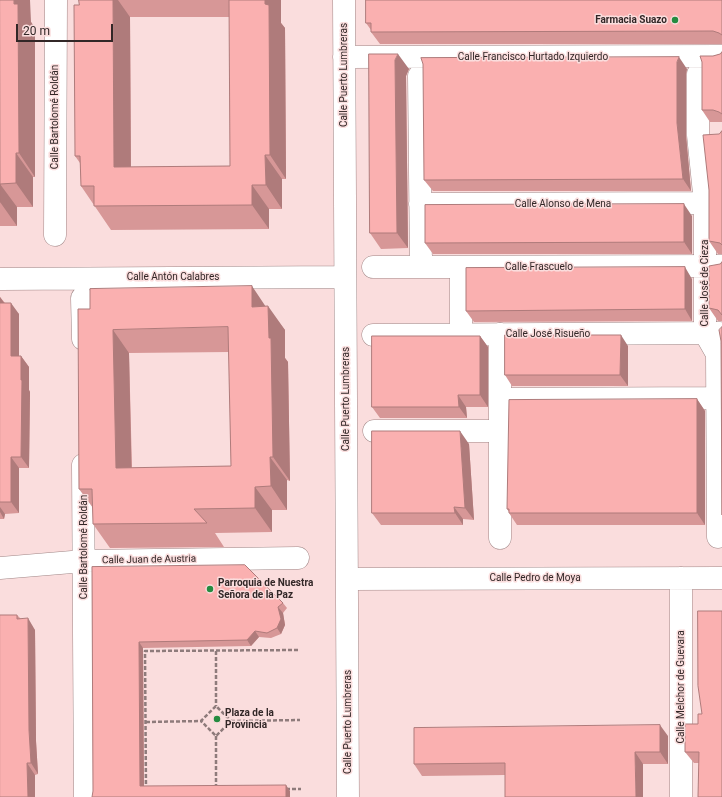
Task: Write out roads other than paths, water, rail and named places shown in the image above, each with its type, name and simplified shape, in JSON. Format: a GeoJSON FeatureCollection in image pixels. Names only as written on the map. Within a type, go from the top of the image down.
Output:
{"type":"FeatureCollection","features":[{"type":"Feature","properties":{"kind":"street","name":"Calle Bartolomé Roldán"},"geometry":{"type":"LineString","coordinates":[[55,235],[56,0]]}},
{"type":"Feature","properties":{"kind":"street","name":"Calle Puerto Lumbreras"},"geometry":{"type":"LineString","coordinates":[[344,0],[348,797]]}},
{"type":"Feature","properties":{"kind":"street","name":"Calle Francisco Hurtado Izquierdo"},"geometry":{"type":"LineString","coordinates":[[344,58],[722,56]]}},
{"type":"Feature","properties":{"kind":"street","name":"Calle José de Cieza"},"geometry":{"type":"LineString","coordinates":[[698,74],[707,135],[705,203],[714,266],[714,333],[717,354],[720,466],[718,537]]}},
{"type":"Feature","properties":{"kind":"street"},"geometry":{"type":"LineString","coordinates":[[419,76],[421,267]]}},
{"type":"Feature","properties":{"kind":"street","name":"Calle Alonso de Mena"},"geometry":{"type":"LineString","coordinates":[[420,204],[705,203]]}},
{"type":"Feature","properties":{"kind":"street","name":"Calle Frascuelo"},"geometry":{"type":"LineString","coordinates":[[372,267],[714,266]]}},
{"type":"Feature","properties":{"kind":"street"},"geometry":{"type":"LineString","coordinates":[[461,267],[461,334]]}},
{"type":"Feature","properties":{"kind":"street","name":"Calle Antón Calabres"},"geometry":{"type":"LineString","coordinates":[[0,279],[345,277]]}},
{"type":"Feature","properties":{"kind":"street"},"geometry":{"type":"LineString","coordinates":[[82,298],[83,362]]}},
{"type":"Feature","properties":{"kind":"street","name":"Calle José Risueño"},"geometry":{"type":"LineString","coordinates":[[374,335],[714,333]]}},
{"type":"Feature","properties":{"kind":"street"},"geometry":{"type":"LineString","coordinates":[[500,334],[500,538]]}},
{"type":"Feature","properties":{"kind":"street"},"geometry":{"type":"LineString","coordinates":[[500,400],[717,398]]}},
{"type":"Feature","properties":{"kind":"street"},"geometry":{"type":"LineString","coordinates":[[374,431],[500,431]]}},
{"type":"Feature","properties":{"kind":"street","name":"Calle Bartolomé Roldán"},"geometry":{"type":"LineString","coordinates":[[83,442],[85,797]]}},
{"type":"Feature","properties":{"kind":"street","name":"Calle Juan de Austria"},"geometry":{"type":"LineString","coordinates":[[0,568],[84,561],[298,558]]}},
{"type":"Feature","properties":{"kind":"street","name":"Calle Melchor de Guevara"},"geometry":{"type":"LineString","coordinates":[[681,578],[681,797]]}},
{"type":"Feature","properties":{"kind":"street","name":"Calle Pedro de Moya"},"geometry":{"type":"LineString","coordinates":[[347,579],[722,578]]}},
{"type":"Feature","properties":{"kind":"place","name":"Farmacia Suazo"},"geometry":{"type":"Point","coordinates":[675,20]}},
{"type":"Feature","properties":{"kind":"place","name":"Parroquia de Nuestra Señora de la Paz"},"geometry":{"type":"Point","coordinates":[210,589]}},
{"type":"Feature","properties":{"kind":"place","name":"Plaza de la Provincia"},"geometry":{"type":"Point","coordinates":[217,719]}}]}
